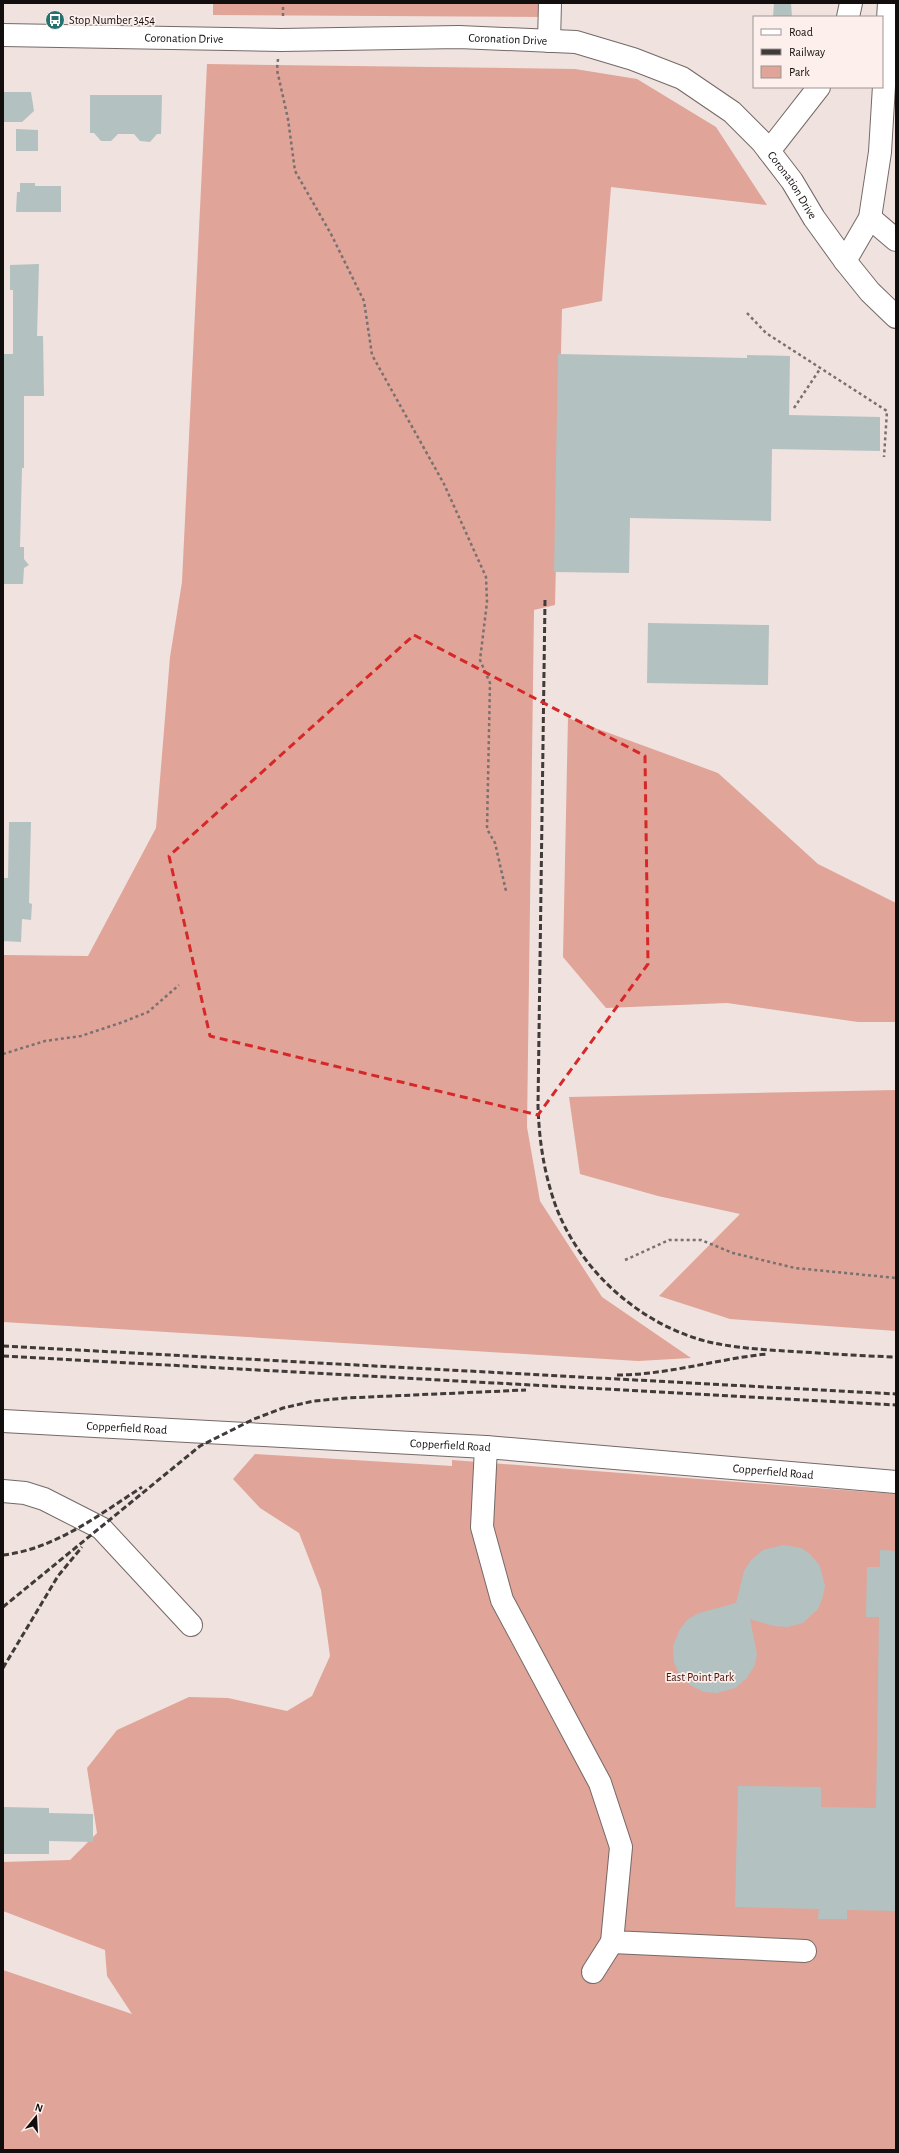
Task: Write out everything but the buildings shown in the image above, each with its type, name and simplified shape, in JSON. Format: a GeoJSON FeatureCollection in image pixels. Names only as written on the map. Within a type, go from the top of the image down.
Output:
{"type":"FeatureCollection","features":[{"type":"Feature","properties":{"kind":"street"},"geometry":{"type":"LineString","coordinates":[[549,41],[550,3]]}},
{"type":"Feature","properties":{"kind":"street"},"geometry":{"type":"LineString","coordinates":[[848,16],[851,3]]}},
{"type":"Feature","properties":{"kind":"street"},"geometry":{"type":"LineString","coordinates":[[845,261],[870,218],[880,152],[889,3]]}},
{"type":"Feature","properties":{"kind":"street","name":"Coronation Drive"},"geometry":{"type":"LineString","coordinates":[[3,35],[281,40],[459,36],[576,42],[633,59],[682,78],[732,112],[762,142],[792,181],[814,218],[845,261],[870,292],[896,317]]}},
{"type":"Feature","properties":{"kind":"street"},"geometry":{"type":"LineString","coordinates":[[769,151],[819,88]]}},
{"type":"Feature","properties":{"kind":"street"},"geometry":{"type":"LineString","coordinates":[[870,218],[896,240]]}},
{"type":"Feature","properties":{"kind":"street","name":"Copperfield Road"},"geometry":{"type":"LineString","coordinates":[[3,1421],[486,1447],[896,1482]]}},
{"type":"Feature","properties":{"kind":"street"},"geometry":{"type":"LineString","coordinates":[[486,1447],[482,1527],[502,1600],[600,1783],[621,1847],[612,1942],[593,1972]]}},
{"type":"Feature","properties":{"kind":"street"},"geometry":{"type":"LineString","coordinates":[[3,1491],[25,1493],[44,1499],[101,1528],[191,1626]]}},
{"type":"Feature","properties":{"kind":"street"},"geometry":{"type":"LineString","coordinates":[[612,1942],[805,1951]]}},
{"type":"Feature","properties":{"kind":"path"},"geometry":{"type":"LineString","coordinates":[[283,3],[283,16]]}},
{"type":"Feature","properties":{"kind":"path"},"geometry":{"type":"LineString","coordinates":[[281,40],[277,70],[288,119],[295,171],[331,234],[364,301],[372,355],[444,484],[486,577],[487,602],[480,660],[490,683],[487,829],[495,843],[506,891]]}},
{"type":"Feature","properties":{"kind":"path"},"geometry":{"type":"LineString","coordinates":[[747,313],[766,333],[887,411],[884,457]]}},
{"type":"Feature","properties":{"kind":"path"},"geometry":{"type":"LineString","coordinates":[[794,408],[820,368]]}},
{"type":"Feature","properties":{"kind":"path"},"geometry":{"type":"LineString","coordinates":[[3,1054],[45,1041],[81,1036],[123,1022],[148,1012],[179,985]]}},
{"type":"Feature","properties":{"kind":"path"},"geometry":{"type":"LineString","coordinates":[[625,1260],[669,1240],[701,1240],[733,1253],[795,1268],[896,1278]]}},
{"type":"Feature","properties":{"kind":"highlighted area"},"geometry":{"type":"Polygon","coordinates":[[[414,635],[645,756],[648,964],[538,1115],[210,1036],[169,856],[414,635]]]}},
{"type":"Feature","properties":{"kind":"green space"},"geometry":{"type":"Polygon","coordinates":[[[213,3],[550,3],[549,17],[213,15],[213,3]]]}},
{"type":"Feature","properties":{"kind":"green space"},"geometry":{"type":"Polygon","coordinates":[[[207,64],[575,69],[637,79],[716,127],[767,205],[611,187],[602,301],[562,309],[555,605],[534,610],[527,1127],[540,1201],[602,1297],[691,1358],[638,1361],[3,1322],[3,955],[88,956],[156,828],[170,657],[182,582],[207,64]]]}},
{"type":"Feature","properties":{"kind":"green space"},"geometry":{"type":"Polygon","coordinates":[[[568,718],[718,773],[818,864],[896,903],[896,1022],[858,1022],[727,1003],[606,1008],[563,957],[568,718]]]}},
{"type":"Feature","properties":{"kind":"green space"},"geometry":{"type":"Polygon","coordinates":[[[896,1090],[896,1331],[730,1319],[659,1296],[740,1214],[658,1196],[580,1174],[569,1097],[896,1090]]]}},
{"type":"Feature","properties":{"kind":"green space","name":"East Point Park"},"geometry":{"type":"Polygon","coordinates":[[[255,1454],[452,1466],[452,1460],[896,1494],[896,2150],[3,2150],[3,1970],[132,2014],[107,1976],[105,1950],[3,1911],[3,1862],[70,1860],[97,1833],[87,1768],[117,1730],[189,1697],[228,1698],[287,1711],[312,1696],[330,1656],[321,1590],[299,1533],[260,1508],[233,1479],[255,1454]]]}},
{"type":"Feature","properties":{"kind":"railway"},"geometry":{"type":"LineString","coordinates":[[545,600],[538,1106],[539,1129],[544,1163],[553,1198],[563,1223],[577,1247],[613,1290],[658,1322],[683,1334],[709,1342],[744,1348],[896,1357]]}},
{"type":"Feature","properties":{"kind":"railway"},"geometry":{"type":"LineString","coordinates":[[3,1346],[896,1394]]}},
{"type":"Feature","properties":{"kind":"railway"},"geometry":{"type":"LineString","coordinates":[[617,1375],[673,1370],[730,1359],[767,1354]]}},
{"type":"Feature","properties":{"kind":"railway"},"geometry":{"type":"LineString","coordinates":[[3,1356],[896,1405]]}},
{"type":"Feature","properties":{"kind":"railway"},"geometry":{"type":"LineString","coordinates":[[3,1607],[200,1446],[254,1419],[283,1408],[314,1401],[346,1398],[526,1390]]}},
{"type":"Feature","properties":{"kind":"railway"},"geometry":{"type":"LineString","coordinates":[[3,1555],[22,1552],[41,1546],[58,1538],[93,1519],[142,1487]]}},
{"type":"Feature","properties":{"kind":"railway"},"geometry":{"type":"LineString","coordinates":[[3,1668],[58,1576],[82,1547]]}},
{"type":"Feature","properties":{"kind":"place","name":"Stop Number 3454"},"geometry":{"type":"Point","coordinates":[55,20]}}]}
